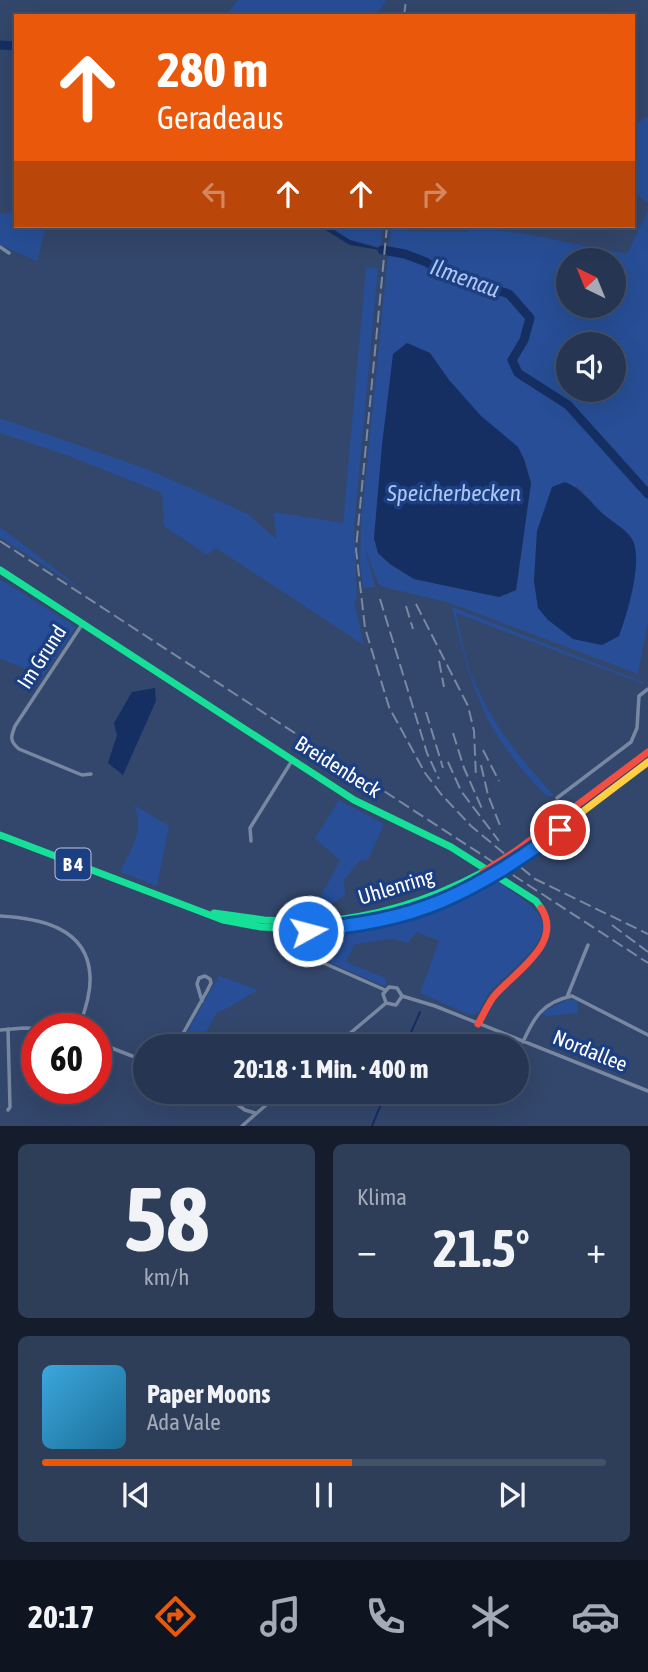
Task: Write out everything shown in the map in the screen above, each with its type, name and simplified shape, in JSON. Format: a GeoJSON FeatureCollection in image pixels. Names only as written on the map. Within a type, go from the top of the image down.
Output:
{"type":"FeatureCollection","features":[{"type":"Feature","properties":{"kind":"main road","name":"Breidenbeck"},"geometry":{"type":"LineString","coordinates":[[0,569],[363,805],[451,847],[531,898],[545,912],[548,922],[545,942],[491,999],[478,1024]]}},
{"type":"Feature","properties":{"kind":"main road","name":"B 4"},"geometry":{"type":"LineString","coordinates":[[487,875],[648,752]]}},
{"type":"Feature","properties":{"kind":"main road","name":"B 4"},"geometry":{"type":"LineString","coordinates":[[487,875],[524,856],[648,762]]}},
{"type":"Feature","properties":{"kind":"main road","name":"B 4"},"geometry":{"type":"LineString","coordinates":[[0,835],[147,892],[237,923],[279,929],[307,929]]}},
{"type":"Feature","properties":{"kind":"main road","name":"Uhlenring"},"geometry":{"type":"LineString","coordinates":[[314,922],[358,918],[399,908],[487,875]]}},
{"type":"Feature","properties":{"kind":"main road","name":"Uhlenring"},"geometry":{"type":"LineString","coordinates":[[307,929],[367,925],[428,908],[487,875]]}},
{"type":"Feature","properties":{"kind":"main road","name":"B 4"},"geometry":{"type":"LineString","coordinates":[[205,912],[314,922]]}},
{"type":"Feature","properties":{"kind":"main road"},"geometry":{"type":"LineString","coordinates":[[298,922],[307,929],[310,945],[317,959]]}},
{"type":"Feature","properties":{"kind":"main road"},"geometry":{"type":"LineString","coordinates":[[304,948],[307,929],[314,922]]}},
{"type":"Feature","properties":{"kind":"main road"},"geometry":{"type":"LineString","coordinates":[[317,959],[315,943],[324,933],[367,925]]}},
{"type":"Feature","properties":{"kind":"main road"},"geometry":{"type":"LineString","coordinates":[[279,929],[293,935],[309,955],[317,959]]}},
{"type":"Feature","properties":{"kind":"street"},"geometry":{"type":"LineString","coordinates":[[0,247],[9,253]]}},
{"type":"Feature","properties":{"kind":"street","name":"Im Grund"},"geometry":{"type":"LineString","coordinates":[[83,623],[11,736],[12,743],[19,749],[82,775],[91,774]]}},
{"type":"Feature","properties":{"kind":"street"},"geometry":{"type":"LineString","coordinates":[[557,798],[631,741],[637,728],[639,696],[648,689]]}},
{"type":"Feature","properties":{"kind":"street"},"geometry":{"type":"LineString","coordinates":[[251,841],[250,828],[293,759]]}},
{"type":"Feature","properties":{"kind":"street"},"geometry":{"type":"LineString","coordinates":[[0,916],[43,921],[63,930],[76,942],[86,958],[90,976],[84,1013]]}},
{"type":"Feature","properties":{"kind":"street"},"geometry":{"type":"LineString","coordinates":[[567,996],[588,945]]}},
{"type":"Feature","properties":{"kind":"street"},"geometry":{"type":"LineString","coordinates":[[317,959],[386,990]]}},
{"type":"Feature","properties":{"kind":"street"},"geometry":{"type":"LineString","coordinates":[[183,1034],[202,1000],[211,983],[205,976],[199,978],[197,984],[202,1000]]}},
{"type":"Feature","properties":{"kind":"street"},"geometry":{"type":"LineString","coordinates":[[397,988],[402,996],[396,1005],[386,1003],[383,996],[386,990],[397,988]]}},
{"type":"Feature","properties":{"kind":"street","name":"Nordallee"},"geometry":{"type":"LineString","coordinates":[[402,996],[435,1006],[503,1034]]}},
{"type":"Feature","properties":{"kind":"street"},"geometry":{"type":"LineString","coordinates":[[527,1034],[536,1015],[567,996],[577,996],[648,1035]]}},
{"type":"Feature","properties":{"kind":"street"},"geometry":{"type":"LineString","coordinates":[[349,1034],[386,1003]]}},
{"type":"Feature","properties":{"kind":"street"},"geometry":{"type":"LineString","coordinates":[[0,1030],[21,1030]]}},
{"type":"Feature","properties":{"kind":"street"},"geometry":{"type":"LineString","coordinates":[[8,1030],[8,1111]]}},
{"type":"Feature","properties":{"kind":"street","name":"Nordallee"},"geometry":{"type":"LineString","coordinates":[[529,1044],[648,1091]]}},
{"type":"Feature","properties":{"kind":"street"},"geometry":{"type":"LineString","coordinates":[[112,1048],[133,1056]]}},
{"type":"Feature","properties":{"kind":"street"},"geometry":{"type":"LineString","coordinates":[[237,1104],[245,1110],[257,1113]]}},
{"type":"Feature","properties":{"kind":"street"},"geometry":{"type":"LineString","coordinates":[[242,1126],[267,1104]]}},
{"type":"Feature","properties":{"kind":"shaded area"},"geometry":{"type":"Polygon","coordinates":[[[238,0],[387,0],[376,14],[227,14],[238,0]]]}},
{"type":"Feature","properties":{"kind":"shaded area"},"geometry":{"type":"Polygon","coordinates":[[[648,116],[648,204],[635,192],[635,125],[648,116]]]}},
{"type":"Feature","properties":{"kind":"shaded area"},"geometry":{"type":"Polygon","coordinates":[[[14,204],[14,228],[45,228],[37,261],[0,245],[0,214],[13,212],[14,204]]]}},
{"type":"Feature","properties":{"kind":"shaded area"},"geometry":{"type":"Polygon","coordinates":[[[648,210],[648,621],[638,674],[447,602],[383,587],[378,583],[365,548],[375,587],[363,588],[360,564],[361,523],[388,255],[401,257],[401,249],[389,246],[391,228],[408,228],[407,231],[468,232],[469,228],[521,233],[597,248],[556,248],[556,318],[626,318],[626,254],[648,210]],[[407,343],[374,538],[378,553],[414,579],[500,597],[516,590],[531,483],[518,447],[481,416],[449,380],[430,353],[407,343]],[[577,486],[537,532],[534,581],[538,608],[631,537],[601,513],[577,486]]]}},
{"type":"Feature","properties":{"kind":"shaded area"},"geometry":{"type":"Polygon","coordinates":[[[331,228],[382,228],[381,247],[350,240],[331,228]]]}},
{"type":"Feature","properties":{"kind":"shaded area"},"geometry":{"type":"Polygon","coordinates":[[[366,268],[378,268],[354,528],[357,600],[354,601],[364,645],[216,548],[207,555],[164,526],[162,493],[69,456],[0,433],[0,418],[144,468],[248,514],[276,539],[274,512],[343,523],[366,268]]]}},
{"type":"Feature","properties":{"kind":"shaded area"},"geometry":{"type":"Polygon","coordinates":[[[0,527],[88,594],[0,537],[0,527]]]}},
{"type":"Feature","properties":{"kind":"shaded area"},"geometry":{"type":"Polygon","coordinates":[[[0,579],[76,627],[41,679],[22,667],[0,659],[0,579]]]}},
{"type":"Feature","properties":{"kind":"shaded area"},"geometry":{"type":"Polygon","coordinates":[[[452,607],[643,682],[644,684],[456,613],[468,665],[490,713],[509,742],[555,796],[547,796],[541,791],[512,756],[484,712],[471,678],[452,607]]]}},
{"type":"Feature","properties":{"kind":"shaded area"},"geometry":{"type":"Polygon","coordinates":[[[339,800],[384,824],[368,860],[359,861],[344,880],[345,895],[319,913],[313,909],[340,861],[315,838],[339,800]]]}},
{"type":"Feature","properties":{"kind":"shaded area"},"geometry":{"type":"Polygon","coordinates":[[[134,805],[169,826],[157,886],[120,872],[137,832],[134,805]]]}},
{"type":"Feature","properties":{"kind":"shaded area"},"geometry":{"type":"Polygon","coordinates":[[[499,882],[532,907],[543,926],[541,937],[534,947],[489,993],[479,1012],[470,1015],[420,993],[439,941],[417,932],[409,943],[392,939],[355,944],[346,962],[385,978],[387,984],[382,985],[328,962],[319,954],[318,945],[329,936],[405,920],[453,903],[499,882]]]}},
{"type":"Feature","properties":{"kind":"shaded area"},"geometry":{"type":"Polygon","coordinates":[[[219,976],[259,990],[217,1012],[205,1034],[186,1034],[219,976]]]}},
{"type":"Feature","properties":{"kind":"shaded area"},"geometry":{"type":"Polygon","coordinates":[[[569,999],[577,1001],[578,1013],[547,1016],[540,1013],[569,999]]]}},
{"type":"Feature","properties":{"kind":"water"},"geometry":{"type":"Polygon","coordinates":[[[322,228],[331,228],[350,240],[392,252],[350,245],[322,228]]]}},
{"type":"Feature","properties":{"kind":"water","name":"Speicherbecken"},"geometry":{"type":"Polygon","coordinates":[[[407,343],[430,353],[449,380],[481,416],[518,447],[524,459],[531,483],[516,590],[499,597],[414,579],[378,553],[374,538],[393,354],[407,343]]]}},
{"type":"Feature","properties":{"kind":"water","name":"Speicherbecken"},"geometry":{"type":"Polygon","coordinates":[[[565,482],[626,531],[635,548],[633,587],[619,636],[602,645],[573,639],[548,620],[538,608],[534,581],[537,531],[552,487],[565,482]]]}},
{"type":"Feature","properties":{"kind":"water"},"geometry":{"type":"Polygon","coordinates":[[[155,688],[156,701],[123,775],[108,763],[117,735],[114,723],[132,692],[155,688]]]}},
{"type":"Feature","properties":{"kind":"waterway","name":"Ilmenau"},"geometry":{"type":"LineString","coordinates":[[0,45],[14,46]]}},
{"type":"Feature","properties":{"kind":"waterway","name":"Ilmenau"},"geometry":{"type":"LineString","coordinates":[[382,250],[405,254],[426,262],[447,275],[509,294],[530,318],[524,340],[512,360],[518,373],[568,405],[648,494]]}},
{"type":"Feature","properties":{"kind":"waterway"},"geometry":{"type":"LineString","coordinates":[[410,1034],[420,1012]]}},
{"type":"Feature","properties":{"kind":"waterway"},"geometry":{"type":"LineString","coordinates":[[372,1126],[381,1104]]}},
{"type":"Feature","properties":{"kind":"railway"},"geometry":{"type":"LineString","coordinates":[[404,14],[406,0]]}},
{"type":"Feature","properties":{"kind":"railway"},"geometry":{"type":"LineString","coordinates":[[387,228],[356,549],[365,628],[389,707],[425,773],[471,826],[535,879],[648,934]]}},
{"type":"Feature","properties":{"kind":"railway"},"geometry":{"type":"LineString","coordinates":[[0,541],[648,963]]}},
{"type":"Feature","properties":{"kind":"railway"},"geometry":{"type":"LineString","coordinates":[[380,599],[427,753],[439,779]]}},
{"type":"Feature","properties":{"kind":"railway"},"geometry":{"type":"LineString","coordinates":[[416,604],[468,706],[474,731],[476,778]]}},
{"type":"Feature","properties":{"kind":"railway"},"geometry":{"type":"LineString","coordinates":[[406,606],[413,629]]}},
{"type":"Feature","properties":{"kind":"railway"},"geometry":{"type":"LineString","coordinates":[[439,661],[444,687]]}},
{"type":"Feature","properties":{"kind":"railway"},"geometry":{"type":"LineString","coordinates":[[426,712],[443,768]]}},
{"type":"Feature","properties":{"kind":"railway"},"geometry":{"type":"LineString","coordinates":[[453,733],[464,768],[483,811]]}},
{"type":"Feature","properties":{"kind":"railway"},"geometry":{"type":"LineString","coordinates":[[483,750],[499,781]]}},
{"type":"Feature","properties":{"kind":"railway"},"geometry":{"type":"LineString","coordinates":[[448,762],[461,791],[499,841]]}},
{"type":"Feature","properties":{"kind":"railway"},"geometry":{"type":"LineString","coordinates":[[481,765],[488,795],[501,828]]}},
{"type":"Feature","properties":{"kind":"railway"},"geometry":{"type":"LineString","coordinates":[[612,925],[648,952]]}},
{"type":"Feature","properties":{"kind":"traffic: fast"},"geometry":{"type":"LineString","coordinates":[[0,570],[354,800],[451,847],[536,901],[541,908]]}},
{"type":"Feature","properties":{"kind":"traffic: fast"},"geometry":{"type":"LineString","coordinates":[[0,835],[223,920],[261,927],[307,929]]}},
{"type":"Feature","properties":{"kind":"traffic: fast"},"geometry":{"type":"LineString","coordinates":[[491,877],[524,856]]}},
{"type":"Feature","properties":{"kind":"traffic: fast"},"geometry":{"type":"LineString","coordinates":[[314,922],[359,917],[422,900],[483,872]]}},
{"type":"Feature","properties":{"kind":"traffic: fast"},"geometry":{"type":"LineString","coordinates":[[307,929],[355,924],[402,914],[447,898],[491,877]]}},
{"type":"Feature","properties":{"kind":"traffic: fast"},"geometry":{"type":"LineString","coordinates":[[214,913],[264,920],[314,922]]}},
{"type":"Feature","properties":{"kind":"traffic: fast"},"geometry":{"type":"LineString","coordinates":[[306,928],[316,956]]}},
{"type":"Feature","properties":{"kind":"traffic: fast"},"geometry":{"type":"LineString","coordinates":[[285,931],[319,961]]}},
{"type":"Feature","properties":{"kind":"traffic: slow"},"geometry":{"type":"LineString","coordinates":[[524,856],[648,762]]}},
{"type":"Feature","properties":{"kind":"traffic: slow"},"geometry":{"type":"LineString","coordinates":[[316,956],[317,940],[330,931]]}},
{"type":"Feature","properties":{"kind":"traffic: jam"},"geometry":{"type":"LineString","coordinates":[[516,851],[648,752]]}},
{"type":"Feature","properties":{"kind":"traffic: jam"},"geometry":{"type":"LineString","coordinates":[[483,872],[516,851]]}},
{"type":"Feature","properties":{"kind":"traffic: jam"},"geometry":{"type":"LineString","coordinates":[[478,1024],[495,995],[542,945],[546,921],[541,908]]}},
{"type":"Feature","properties":{"kind":"route"},"geometry":{"type":"LineString","coordinates":[[308,931],[307,929],[367,925],[428,908],[491,877],[560,830]]}}]}
